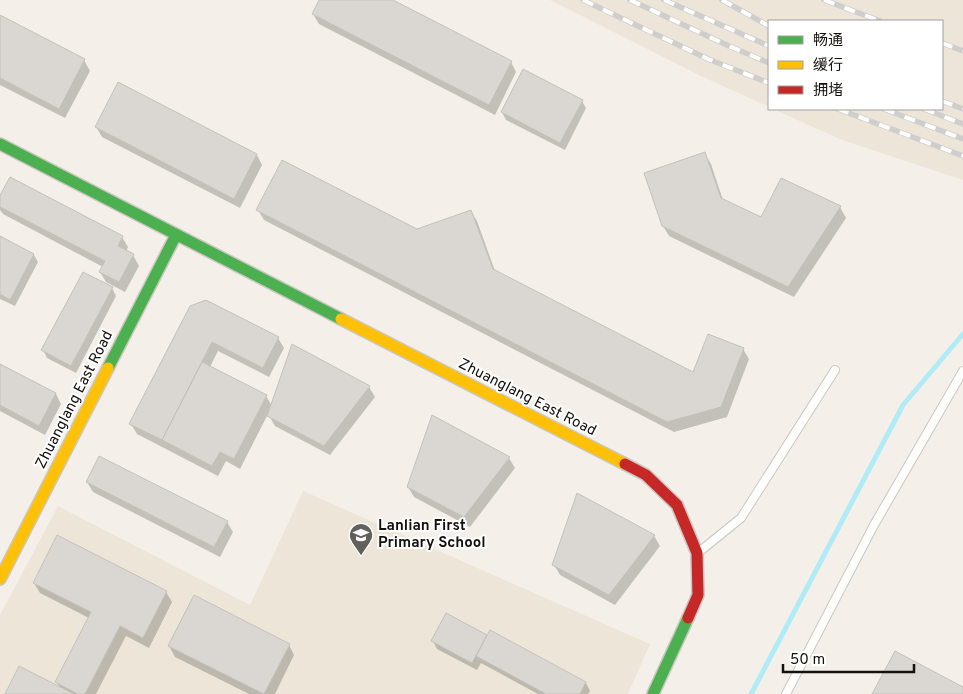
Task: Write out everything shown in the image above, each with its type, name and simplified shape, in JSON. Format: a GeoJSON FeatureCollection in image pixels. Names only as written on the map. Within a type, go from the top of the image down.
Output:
{"type":"FeatureCollection","features":[{"type":"Feature","properties":{"kind":"street","name":"Zhuanglang East Road"},"geometry":{"type":"LineString","coordinates":[[0,144],[646,475],[677,505],[697,553],[698,595],[653,694]]}},
{"type":"Feature","properties":{"kind":"street","name":"Zhuanglang East Road"},"geometry":{"type":"LineString","coordinates":[[0,579],[176,235]]}},
{"type":"Feature","properties":{"kind":"lane"},"geometry":{"type":"LineString","coordinates":[[697,553],[741,518],[835,370]]}},
{"type":"Feature","properties":{"kind":"lane"},"geometry":{"type":"LineString","coordinates":[[786,694],[874,525],[963,371]]}},
{"type":"Feature","properties":{"kind":"shaded area"},"geometry":{"type":"Polygon","coordinates":[[[550,0],[963,0],[963,180],[842,140],[775,110],[943,110],[943,20],[768,20],[768,107],[701,76],[550,0]]]}},
{"type":"Feature","properties":{"kind":"shaded area","name":"Lanlian First Primary School"},"geometry":{"type":"Polygon","coordinates":[[[303,491],[650,644],[628,694],[0,694],[0,615],[58,506],[250,605],[303,491]]]}},
{"type":"Feature","properties":{"kind":"building"},"geometry":{"type":"Polygon","coordinates":[[[319,0],[393,0],[512,61],[489,105],[312,14],[319,0]]]}},
{"type":"Feature","properties":{"kind":"building"},"geometry":{"type":"Polygon","coordinates":[[[0,15],[85,59],[59,109],[0,78],[0,15]]]}},
{"type":"Feature","properties":{"kind":"building"},"geometry":{"type":"Polygon","coordinates":[[[523,69],[583,100],[560,143],[501,112],[523,69]]]}},
{"type":"Feature","properties":{"kind":"building"},"geometry":{"type":"Polygon","coordinates":[[[118,82],[257,154],[234,199],[95,127],[118,82]]]}},
{"type":"Feature","properties":{"kind":"building"},"geometry":{"type":"Polygon","coordinates":[[[705,152],[721,198],[761,217],[781,178],[841,206],[788,287],[662,226],[644,173],[705,152]]]}},
{"type":"Feature","properties":{"kind":"building"},"geometry":{"type":"Polygon","coordinates":[[[282,160],[417,229],[471,210],[493,269],[693,372],[708,334],[744,348],[721,407],[667,422],[256,210],[282,160]]]}},
{"type":"Feature","properties":{"kind":"building"},"geometry":{"type":"Polygon","coordinates":[[[10,177],[123,236],[118,246],[134,254],[119,282],[99,272],[105,261],[0,207],[0,195],[10,177]]]}},
{"type":"Feature","properties":{"kind":"building"},"geometry":{"type":"Polygon","coordinates":[[[0,236],[34,254],[10,300],[0,294],[0,236]]]}},
{"type":"Feature","properties":{"kind":"building"},"geometry":{"type":"Polygon","coordinates":[[[83,272],[113,287],[71,366],[41,350],[83,272]]]}},
{"type":"Feature","properties":{"kind":"building"},"geometry":{"type":"Polygon","coordinates":[[[206,300],[279,337],[263,368],[212,342],[162,440],[129,424],[190,306],[206,300]]]}},
{"type":"Feature","properties":{"kind":"building"},"geometry":{"type":"Polygon","coordinates":[[[292,344],[370,386],[324,446],[267,416],[292,344]]]}},
{"type":"Feature","properties":{"kind":"building"},"geometry":{"type":"Polygon","coordinates":[[[202,362],[267,395],[234,459],[220,452],[212,466],[162,440],[202,362]]]}},
{"type":"Feature","properties":{"kind":"building"},"geometry":{"type":"Polygon","coordinates":[[[0,364],[56,393],[39,426],[0,405],[0,364]]]}},
{"type":"Feature","properties":{"kind":"building"},"geometry":{"type":"Polygon","coordinates":[[[432,415],[510,457],[464,517],[407,487],[432,415]]]}},
{"type":"Feature","properties":{"kind":"building"},"geometry":{"type":"Polygon","coordinates":[[[99,456],[228,521],[214,547],[86,482],[99,456]]]}},
{"type":"Feature","properties":{"kind":"building"},"geometry":{"type":"Polygon","coordinates":[[[577,493],[655,535],[609,595],[552,565],[577,493]]]}},
{"type":"Feature","properties":{"kind":"building"},"geometry":{"type":"Polygon","coordinates":[[[57,535],[167,591],[143,638],[120,626],[85,694],[78,694],[55,682],[91,612],[33,583],[57,535]]]}},
{"type":"Feature","properties":{"kind":"building"},"geometry":{"type":"Polygon","coordinates":[[[194,595],[290,644],[264,694],[168,646],[194,595]]]}},
{"type":"Feature","properties":{"kind":"building"},"geometry":{"type":"Polygon","coordinates":[[[446,613],[487,635],[472,663],[431,641],[446,613]]]}},
{"type":"Feature","properties":{"kind":"building"},"geometry":{"type":"Polygon","coordinates":[[[490,630],[586,682],[580,694],[546,694],[476,656],[490,630]]]}},
{"type":"Feature","properties":{"kind":"building"},"geometry":{"type":"Polygon","coordinates":[[[895,651],[963,687],[963,694],[872,694],[895,651]]]}},
{"type":"Feature","properties":{"kind":"building"},"geometry":{"type":"Polygon","coordinates":[[[19,666],[74,694],[5,694],[19,666]]]}},
{"type":"Feature","properties":{"kind":"waterway"},"geometry":{"type":"LineString","coordinates":[[751,694],[903,405],[963,334]]}},
{"type":"Feature","properties":{"kind":"railway"},"geometry":{"type":"LineString","coordinates":[[583,0],[708,59],[768,83]]}},
{"type":"Feature","properties":{"kind":"railway"},"geometry":{"type":"LineString","coordinates":[[630,0],[768,63]]}},
{"type":"Feature","properties":{"kind":"railway"},"geometry":{"type":"LineString","coordinates":[[664,0],[768,46]]}},
{"type":"Feature","properties":{"kind":"railway"},"geometry":{"type":"LineString","coordinates":[[722,0],[768,25]]}},
{"type":"Feature","properties":{"kind":"railway"},"geometry":{"type":"LineString","coordinates":[[824,0],[877,20]]}},
{"type":"Feature","properties":{"kind":"railway"},"geometry":{"type":"LineString","coordinates":[[943,43],[963,51]]}},
{"type":"Feature","properties":{"kind":"railway"},"geometry":{"type":"LineString","coordinates":[[943,101],[963,109]]}},
{"type":"Feature","properties":{"kind":"railway"},"geometry":{"type":"LineString","coordinates":[[841,110],[963,156]]}},
{"type":"Feature","properties":{"kind":"railway"},"geometry":{"type":"LineString","coordinates":[[887,110],[963,139]]}},
{"type":"Feature","properties":{"kind":"railway"},"geometry":{"type":"LineString","coordinates":[[927,110],[963,124]]}},
{"type":"Feature","properties":{"kind":"traffic: fast"},"geometry":{"type":"LineString","coordinates":[[0,144],[341,319]]}},
{"type":"Feature","properties":{"kind":"traffic: fast"},"geometry":{"type":"LineString","coordinates":[[108,368],[176,235]]}},
{"type":"Feature","properties":{"kind":"traffic: fast"},"geometry":{"type":"LineString","coordinates":[[653,694],[688,618]]}},
{"type":"Feature","properties":{"kind":"traffic: slow"},"geometry":{"type":"LineString","coordinates":[[341,319],[625,464]]}},
{"type":"Feature","properties":{"kind":"traffic: slow"},"geometry":{"type":"LineString","coordinates":[[0,579],[108,368]]}},
{"type":"Feature","properties":{"kind":"traffic: jam"},"geometry":{"type":"LineString","coordinates":[[625,464],[646,475],[677,505],[697,553],[698,595],[688,618]]}},
{"type":"Feature","properties":{"kind":"place","name":"Lanlian First Primary School"},"geometry":{"type":"Point","coordinates":[361,556]}}]}
